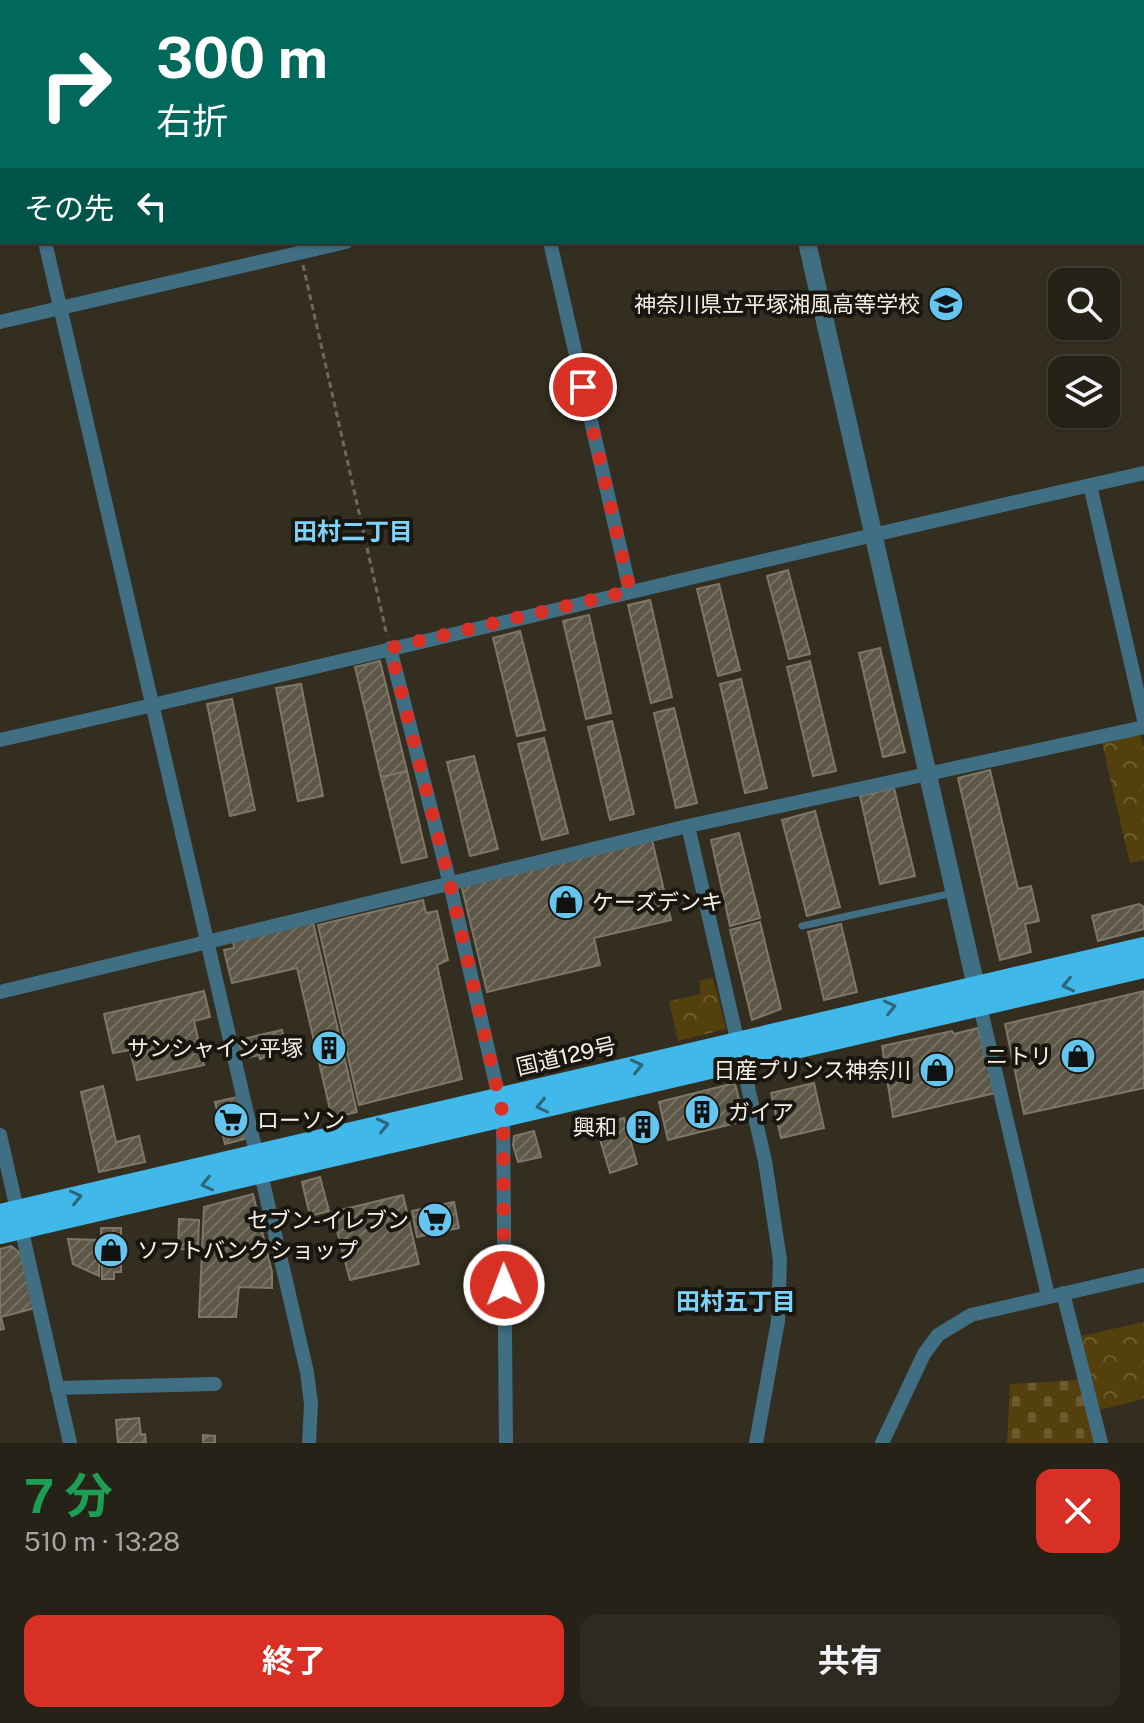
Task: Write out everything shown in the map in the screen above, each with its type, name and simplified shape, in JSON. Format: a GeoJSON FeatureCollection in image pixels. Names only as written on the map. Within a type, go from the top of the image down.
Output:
{"type":"FeatureCollection","features":[{"type":"Feature","properties":{"kind":"highway","name":"国道129号"},"geometry":{"type":"LineString","coordinates":[[10,1222],[978,996],[1144,948]]}},
{"type":"Feature","properties":{"kind":"highway","name":"国道129号"},"geometry":{"type":"LineString","coordinates":[[978,996],[1144,967]]}},
{"type":"Feature","properties":{"kind":"street"},"geometry":{"type":"LineString","coordinates":[[45,244],[307,1372],[311,1404],[309,1443]]}},
{"type":"Feature","properties":{"kind":"street"},"geometry":{"type":"LineString","coordinates":[[0,322],[338,244]]}},
{"type":"Feature","properties":{"kind":"street"},"geometry":{"type":"LineString","coordinates":[[550,244],[630,591]]}},
{"type":"Feature","properties":{"kind":"street"},"geometry":{"type":"LineString","coordinates":[[807,244],[978,996],[1056,1295],[1101,1443]]}},
{"type":"Feature","properties":{"kind":"street"},"geometry":{"type":"LineString","coordinates":[[0,740],[874,533],[1144,473]]}},
{"type":"Feature","properties":{"kind":"street"},"geometry":{"type":"LineString","coordinates":[[1090,485],[1144,720]]}},
{"type":"Feature","properties":{"kind":"street"},"geometry":{"type":"LineString","coordinates":[[390,648],[450,884],[501,1106],[506,1443]]}},
{"type":"Feature","properties":{"kind":"street"},"geometry":{"type":"LineString","coordinates":[[0,992],[688,826],[1144,727]]}},
{"type":"Feature","properties":{"kind":"street"},"geometry":{"type":"LineString","coordinates":[[688,826],[765,1161],[780,1260],[778,1321],[756,1443]]}},
{"type":"Feature","properties":{"kind":"street"},"geometry":{"type":"LineString","coordinates":[[0,1135],[10,1222],[70,1443]]}},
{"type":"Feature","properties":{"kind":"street"},"geometry":{"type":"LineString","coordinates":[[882,1443],[924,1354],[938,1335],[971,1315],[1144,1275]]}},
{"type":"Feature","properties":{"kind":"street"},"geometry":{"type":"LineString","coordinates":[[57,1388],[215,1384]]}},
{"type":"Feature","properties":{"kind":"lane"},"geometry":{"type":"LineString","coordinates":[[802,926],[955,892]]}},
{"type":"Feature","properties":{"kind":"path"},"geometry":{"type":"LineString","coordinates":[[300,253],[390,648]]}},
{"type":"Feature","properties":{"kind":"green space"},"geometry":{"type":"Polygon","coordinates":[[[1138,735],[1144,747],[1144,860],[1130,863],[1102,743],[1138,735]]]}},
{"type":"Feature","properties":{"kind":"green space"},"geometry":{"type":"Polygon","coordinates":[[[713,978],[726,1029],[678,1041],[669,1001],[701,994],[699,981],[713,978]]]}},
{"type":"Feature","properties":{"kind":"green space"},"geometry":{"type":"Polygon","coordinates":[[[1144,1322],[1144,1399],[1099,1410],[1081,1336],[1144,1322]]]}},
{"type":"Feature","properties":{"kind":"green space"},"geometry":{"type":"Polygon","coordinates":[[[1081,1380],[1098,1443],[1007,1443],[1010,1384],[1081,1380]]]}},
{"type":"Feature","properties":{"kind":"building"},"geometry":{"type":"Polygon","coordinates":[[[788,570],[810,654],[789,659],[767,576],[788,570]]]}},
{"type":"Feature","properties":{"kind":"building"},"geometry":{"type":"Polygon","coordinates":[[[719,584],[740,670],[718,676],[697,589],[719,584]]]}},
{"type":"Feature","properties":{"kind":"building"},"geometry":{"type":"Polygon","coordinates":[[[650,600],[672,697],[651,703],[628,605],[650,600]]]}},
{"type":"Feature","properties":{"kind":"building"},"geometry":{"type":"Polygon","coordinates":[[[589,615],[611,713],[586,719],[563,621],[589,615]]]}},
{"type":"Feature","properties":{"kind":"building"},"geometry":{"type":"Polygon","coordinates":[[[520,631],[545,730],[517,736],[493,638],[520,631]]]}},
{"type":"Feature","properties":{"kind":"building"},"geometry":{"type":"Polygon","coordinates":[[[880,648],[905,752],[883,757],[859,653],[880,648]]]}},
{"type":"Feature","properties":{"kind":"building"},"geometry":{"type":"Polygon","coordinates":[[[380,661],[407,771],[381,777],[355,667],[380,661]]]}},
{"type":"Feature","properties":{"kind":"building"},"geometry":{"type":"Polygon","coordinates":[[[810,661],[836,771],[813,776],[787,667],[810,661]]]}},
{"type":"Feature","properties":{"kind":"building"},"geometry":{"type":"Polygon","coordinates":[[[741,679],[767,788],[745,793],[720,684],[741,679]]]}},
{"type":"Feature","properties":{"kind":"building"},"geometry":{"type":"Polygon","coordinates":[[[301,684],[323,796],[298,801],[276,688],[301,684]]]}},
{"type":"Feature","properties":{"kind":"building"},"geometry":{"type":"Polygon","coordinates":[[[232,699],[255,810],[230,816],[207,704],[232,699]]]}},
{"type":"Feature","properties":{"kind":"building"},"geometry":{"type":"Polygon","coordinates":[[[674,708],[697,803],[676,808],[654,713],[674,708]]]}},
{"type":"Feature","properties":{"kind":"building"},"geometry":{"type":"Polygon","coordinates":[[[612,721],[634,814],[610,820],[588,727],[612,721]]]}},
{"type":"Feature","properties":{"kind":"building"},"geometry":{"type":"Polygon","coordinates":[[[544,738],[568,833],[542,840],[518,744],[544,738]]]}},
{"type":"Feature","properties":{"kind":"building"},"geometry":{"type":"Polygon","coordinates":[[[474,756],[498,849],[470,856],[447,762],[474,756]]]}},
{"type":"Feature","properties":{"kind":"building"},"geometry":{"type":"Polygon","coordinates":[[[990,770],[1018,889],[1031,886],[1039,921],[1025,924],[1031,952],[1000,960],[958,778],[990,770]]]}},
{"type":"Feature","properties":{"kind":"building"},"geometry":{"type":"Polygon","coordinates":[[[407,771],[427,857],[402,863],[381,777],[407,771]]]}},
{"type":"Feature","properties":{"kind":"building"},"geometry":{"type":"Polygon","coordinates":[[[894,788],[915,876],[880,884],[860,796],[894,788]]]}},
{"type":"Feature","properties":{"kind":"building"},"geometry":{"type":"Polygon","coordinates":[[[815,811],[840,907],[807,916],[782,820],[815,811]]]}},
{"type":"Feature","properties":{"kind":"building"},"geometry":{"type":"Polygon","coordinates":[[[739,833],[760,918],[730,926],[711,840],[739,833]]]}},
{"type":"Feature","properties":{"kind":"building","name":"ケーズデンキ"},"geometry":{"type":"Polygon","coordinates":[[[652,840],[671,920],[594,938],[600,965],[487,992],[461,884],[652,840]]]}},
{"type":"Feature","properties":{"kind":"building"},"geometry":{"type":"Polygon","coordinates":[[[423,900],[426,913],[437,911],[448,960],[437,965],[462,1079],[359,1105],[318,925],[423,900]]]}},
{"type":"Feature","properties":{"kind":"building"},"geometry":{"type":"Polygon","coordinates":[[[1139,904],[1144,907],[1144,929],[1098,941],[1092,916],[1139,904]]]}},
{"type":"Feature","properties":{"kind":"building","name":"サンシャイン平塚"},"geometry":{"type":"Polygon","coordinates":[[[313,922],[357,1112],[332,1118],[297,968],[232,983],[224,950],[234,948],[233,941],[313,922]]]}},
{"type":"Feature","properties":{"kind":"building"},"geometry":{"type":"Polygon","coordinates":[[[760,922],[781,1009],[752,1020],[730,930],[760,922]]]}},
{"type":"Feature","properties":{"kind":"building"},"geometry":{"type":"Polygon","coordinates":[[[841,924],[857,992],[824,1000],[808,932],[841,924]]]}},
{"type":"Feature","properties":{"kind":"building"},"geometry":{"type":"Polygon","coordinates":[[[204,991],[210,1017],[194,1021],[204,1065],[137,1080],[130,1050],[113,1053],[104,1014],[204,991]]]}},
{"type":"Feature","properties":{"kind":"building","name":"ニトリ"},"geometry":{"type":"Polygon","coordinates":[[[1144,991],[1144,1088],[1024,1114],[1005,1024],[1144,991]]]}},
{"type":"Feature","properties":{"kind":"building","name":"日産プリンス神奈川"},"geometry":{"type":"Polygon","coordinates":[[[978,1028],[995,1093],[893,1117],[882,1046],[978,1028]]]}},
{"type":"Feature","properties":{"kind":"building"},"geometry":{"type":"Polygon","coordinates":[[[282,1030],[286,1048],[260,1059],[259,1055],[243,1059],[238,1040],[282,1030]]]}},
{"type":"Feature","properties":{"kind":"building","name":"ガイア"},"geometry":{"type":"Polygon","coordinates":[[[735,1083],[744,1121],[668,1140],[659,1102],[735,1083]]]}},
{"type":"Feature","properties":{"kind":"building"},"geometry":{"type":"Polygon","coordinates":[[[814,1083],[824,1128],[781,1138],[771,1093],[814,1083]]]}},
{"type":"Feature","properties":{"kind":"building"},"geometry":{"type":"Polygon","coordinates":[[[103,1086],[116,1142],[139,1136],[145,1162],[99,1172],[81,1092],[103,1086]]]}},
{"type":"Feature","properties":{"kind":"building","name":"ローソン"},"geometry":{"type":"Polygon","coordinates":[[[238,1097],[248,1138],[225,1144],[215,1102],[238,1097]]]}},
{"type":"Feature","properties":{"kind":"building","name":"興和"},"geometry":{"type":"Polygon","coordinates":[[[652,1115],[656,1135],[634,1139],[630,1119],[652,1115]]]}},
{"type":"Feature","properties":{"kind":"building"},"geometry":{"type":"Polygon","coordinates":[[[624,1118],[637,1164],[610,1173],[596,1126],[624,1118]]]}},
{"type":"Feature","properties":{"kind":"building"},"geometry":{"type":"Polygon","coordinates":[[[534,1131],[541,1157],[518,1162],[514,1136],[534,1131]]]}},
{"type":"Feature","properties":{"kind":"building"},"geometry":{"type":"Polygon","coordinates":[[[320,1177],[329,1211],[310,1216],[302,1182],[320,1177]]]}},
{"type":"Feature","properties":{"kind":"building"},"geometry":{"type":"Polygon","coordinates":[[[253,1194],[272,1272],[272,1288],[239,1287],[236,1317],[199,1317],[204,1207],[253,1194]]]}},
{"type":"Feature","properties":{"kind":"building"},"geometry":{"type":"Polygon","coordinates":[[[403,1195],[419,1264],[350,1280],[332,1212],[403,1195]]]}},
{"type":"Feature","properties":{"kind":"building","name":"セブン-イレブン"},"geometry":{"type":"Polygon","coordinates":[[[454,1202],[459,1228],[417,1237],[412,1211],[454,1202]]]}},
{"type":"Feature","properties":{"kind":"building"},"geometry":{"type":"Polygon","coordinates":[[[179,1219],[199,1220],[198,1250],[178,1249],[179,1219]]]}},
{"type":"Feature","properties":{"kind":"building","name":"ソフトバンクショップ"},"geometry":{"type":"Polygon","coordinates":[[[101,1228],[121,1228],[121,1272],[114,1272],[114,1279],[102,1279],[101,1228]]]}},
{"type":"Feature","properties":{"kind":"building"},"geometry":{"type":"Polygon","coordinates":[[[68,1239],[99,1240],[99,1276],[73,1264],[68,1239]]]}},
{"type":"Feature","properties":{"kind":"building"},"geometry":{"type":"Polygon","coordinates":[[[11,1246],[20,1253],[35,1308],[1,1317],[4,1329],[0,1330],[0,1249],[11,1246]]]}},
{"type":"Feature","properties":{"kind":"building"},"geometry":{"type":"Polygon","coordinates":[[[139,1418],[141,1435],[145,1434],[146,1443],[118,1443],[116,1420],[139,1418]]]}},
{"type":"Feature","properties":{"kind":"building"},"geometry":{"type":"Polygon","coordinates":[[[203,1435],[215,1436],[215,1443],[203,1443],[203,1435]]]}},
{"type":"Feature","properties":{"kind":"place","name":"神奈川県立平塚湘風高等学校"},"geometry":{"type":"Point","coordinates":[946,304]}},
{"type":"Feature","properties":{"kind":"place","name":"ケーズデンキ"},"geometry":{"type":"Point","coordinates":[566,902]}},
{"type":"Feature","properties":{"kind":"place","name":"サンシャイン平塚"},"geometry":{"type":"Point","coordinates":[329,1048]}},
{"type":"Feature","properties":{"kind":"place","name":"ニトリ"},"geometry":{"type":"Point","coordinates":[1078,1056]}},
{"type":"Feature","properties":{"kind":"place","name":"日産プリンス神奈川"},"geometry":{"type":"Point","coordinates":[937,1070]}},
{"type":"Feature","properties":{"kind":"place","name":"ガイア"},"geometry":{"type":"Point","coordinates":[702,1112]}},
{"type":"Feature","properties":{"kind":"place","name":"ローソン"},"geometry":{"type":"Point","coordinates":[231,1120]}},
{"type":"Feature","properties":{"kind":"place","name":"興和"},"geometry":{"type":"Point","coordinates":[643,1127]}},
{"type":"Feature","properties":{"kind":"place","name":"セブン-イレブン"},"geometry":{"type":"Point","coordinates":[435,1220]}},
{"type":"Feature","properties":{"kind":"place","name":"ソフトバンクショップ"},"geometry":{"type":"Point","coordinates":[111,1250]}},
{"type":"Feature","properties":{"kind":"district","name":"田村二丁目"},"geometry":{"type":"Point","coordinates":[353,531]}},
{"type":"Feature","properties":{"kind":"district","name":"田村五丁目"},"geometry":{"type":"Point","coordinates":[736,1301]}},
{"type":"Feature","properties":{"kind":"route"},"geometry":{"type":"LineString","coordinates":[[504,1285],[503,1115],[450,884],[390,648],[630,591],[583,387]]}}]}
